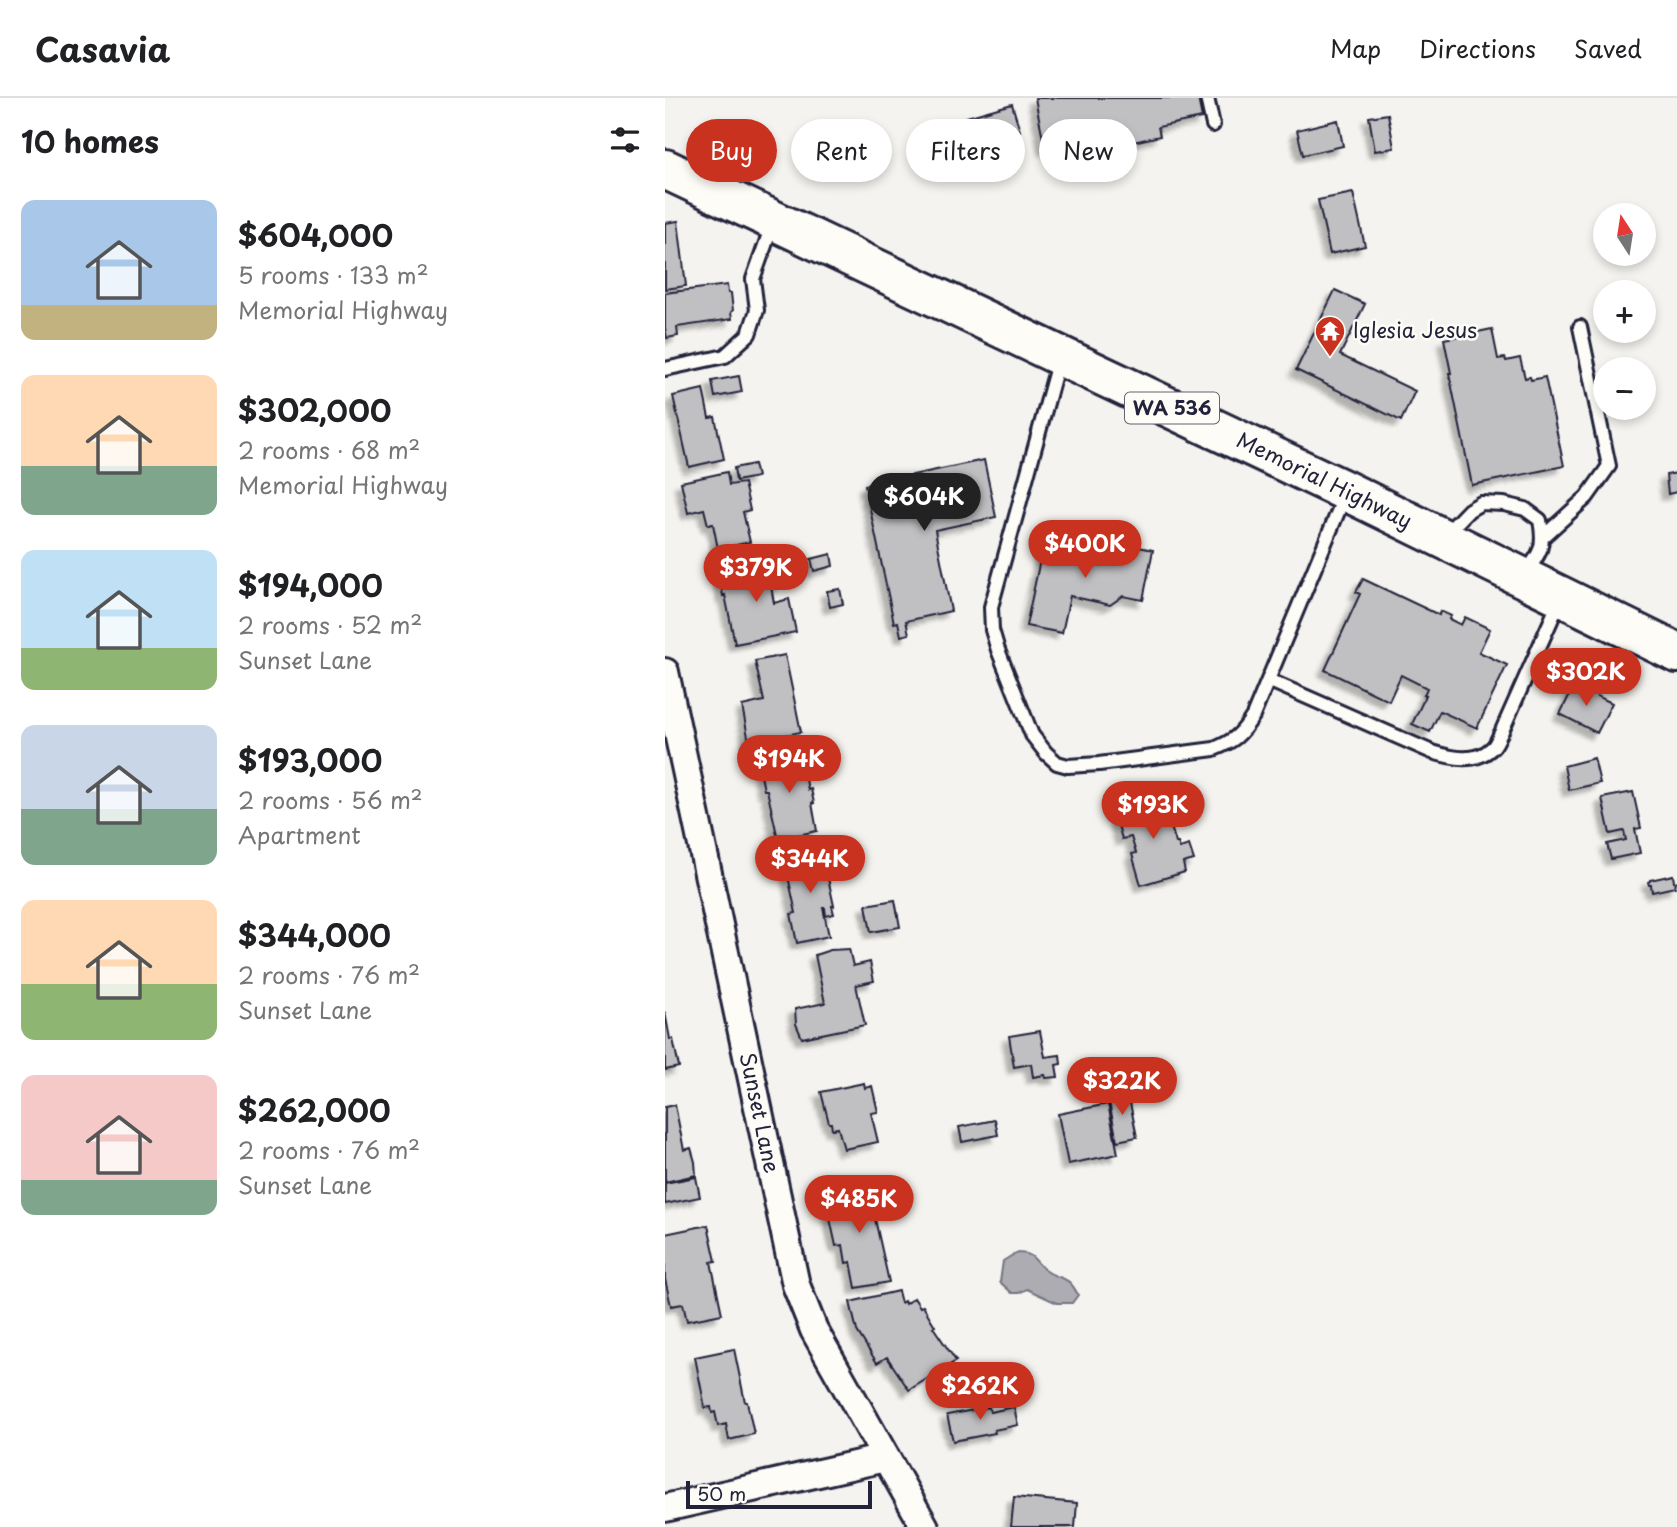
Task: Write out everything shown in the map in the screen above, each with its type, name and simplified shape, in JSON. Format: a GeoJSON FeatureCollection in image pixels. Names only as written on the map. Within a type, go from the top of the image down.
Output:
{"type":"FeatureCollection","features":[{"type":"Feature","properties":{"kind":"main road","name":"Memorial Highway"},"geometry":{"type":"LineString","coordinates":[[665,169],[1346,491],[1677,653]]}},
{"type":"Feature","properties":{"kind":"street","name":"Sunset Lane"},"geometry":{"type":"LineString","coordinates":[[665,672],[796,1285],[814,1330],[925,1527]]}},
{"type":"Feature","properties":{"kind":"street"},"geometry":{"type":"LineString","coordinates":[[665,1508],[885,1458]]}},
{"type":"Feature","properties":{"kind":"lane"},"geometry":{"type":"LineString","coordinates":[[1207,98],[1213,125]]}},
{"type":"Feature","properties":{"kind":"lane"},"geometry":{"type":"LineString","coordinates":[[665,369],[725,356],[749,334],[757,310],[753,279],[774,220]]}},
{"type":"Feature","properties":{"kind":"lane"},"geometry":{"type":"LineString","coordinates":[[1543,537],[1587,497],[1609,466],[1580,327]]}},
{"type":"Feature","properties":{"kind":"lane"},"geometry":{"type":"LineString","coordinates":[[1060,356],[991,607],[992,630],[998,650],[1032,735],[1057,763],[1068,766],[1099,764],[1214,749],[1231,742],[1243,732],[1253,716],[1346,491]]}},
{"type":"Feature","properties":{"kind":"lane"},"geometry":{"type":"LineString","coordinates":[[1442,538],[1469,510],[1481,503],[1504,503],[1525,509],[1540,520],[1543,537],[1539,555],[1523,577]]}},
{"type":"Feature","properties":{"kind":"lane"},"geometry":{"type":"LineString","coordinates":[[1268,680],[1432,752],[1453,758],[1470,758],[1493,747],[1562,596]]}},
{"type":"Feature","properties":{"kind":"shaded area"},"geometry":{"type":"Polygon","coordinates":[[[1016,1253],[1030,1255],[1049,1273],[1070,1283],[1078,1295],[1072,1303],[1057,1303],[1027,1289],[1012,1293],[1000,1282],[1003,1261],[1016,1253]]]}},
{"type":"Feature","properties":{"kind":"building"},"geometry":{"type":"Polygon","coordinates":[[[1035,98],[1198,98],[1202,118],[1158,127],[1160,136],[1137,141],[1137,119],[1039,119],[1035,98]]]}},
{"type":"Feature","properties":{"kind":"building"},"geometry":{"type":"Polygon","coordinates":[[[1012,104],[1016,119],[960,119],[1012,104]]]}},
{"type":"Feature","properties":{"kind":"building"},"geometry":{"type":"Polygon","coordinates":[[[1388,114],[1394,148],[1375,151],[1369,117],[1388,114]]]}},
{"type":"Feature","properties":{"kind":"building"},"geometry":{"type":"Polygon","coordinates":[[[1338,120],[1343,146],[1303,155],[1297,130],[1338,120]]]}},
{"type":"Feature","properties":{"kind":"building"},"geometry":{"type":"Polygon","coordinates":[[[1353,193],[1365,246],[1330,254],[1318,200],[1353,193]]]}},
{"type":"Feature","properties":{"kind":"building"},"geometry":{"type":"Polygon","coordinates":[[[678,221],[686,286],[665,289],[665,223],[678,221]]]}},
{"type":"Feature","properties":{"kind":"building"},"geometry":{"type":"Polygon","coordinates":[[[727,285],[728,293],[731,293],[732,319],[677,327],[678,336],[667,338],[665,293],[727,285]]]}},
{"type":"Feature","properties":{"kind":"building"},"geometry":{"type":"Polygon","coordinates":[[[1335,290],[1365,304],[1340,355],[1415,391],[1401,421],[1296,370],[1335,290]]]}},
{"type":"Feature","properties":{"kind":"building"},"geometry":{"type":"Polygon","coordinates":[[[1492,329],[1498,359],[1505,358],[1506,361],[1520,358],[1525,378],[1530,377],[1531,380],[1545,377],[1564,466],[1472,485],[1444,339],[1492,329]]]}},
{"type":"Feature","properties":{"kind":"building"},"geometry":{"type":"Polygon","coordinates":[[[739,376],[742,392],[715,397],[712,381],[739,376]]]}},
{"type":"Feature","properties":{"kind":"building"},"geometry":{"type":"Polygon","coordinates":[[[703,389],[709,418],[715,417],[724,459],[689,467],[673,396],[703,389]]]}},
{"type":"Feature","properties":{"kind":"building"},"geometry":{"type":"Polygon","coordinates":[[[984,460],[996,517],[935,530],[951,611],[906,621],[909,634],[901,636],[898,622],[894,623],[865,485],[984,460]]]}},
{"type":"Feature","properties":{"kind":"building"},"geometry":{"type":"Polygon","coordinates":[[[754,464],[757,477],[736,481],[734,468],[754,464]]]}},
{"type":"Feature","properties":{"kind":"building"},"geometry":{"type":"Polygon","coordinates":[[[727,472],[729,485],[744,483],[750,510],[743,512],[750,542],[718,549],[713,524],[708,525],[704,509],[688,513],[681,482],[727,472]]]}},
{"type":"Feature","properties":{"kind":"building"},"geometry":{"type":"Polygon","coordinates":[[[1677,473],[1677,492],[1668,494],[1666,475],[1677,473]]]}},
{"type":"Feature","properties":{"kind":"building"},"geometry":{"type":"Polygon","coordinates":[[[1106,540],[1153,550],[1143,600],[1123,596],[1110,605],[1070,596],[1062,633],[1026,626],[1044,541],[1095,552],[1096,549],[1104,551],[1106,540]]]}},
{"type":"Feature","properties":{"kind":"building"},"geometry":{"type":"Polygon","coordinates":[[[831,554],[833,566],[814,571],[811,559],[831,554]]]}},
{"type":"Feature","properties":{"kind":"building"},"geometry":{"type":"Polygon","coordinates":[[[778,565],[782,584],[771,586],[774,603],[789,599],[796,632],[735,644],[719,574],[757,566],[758,569],[778,565]]]}},
{"type":"Feature","properties":{"kind":"building"},"geometry":{"type":"Polygon","coordinates":[[[1363,579],[1439,615],[1440,611],[1451,616],[1449,619],[1461,625],[1465,617],[1490,629],[1479,652],[1507,665],[1477,728],[1440,711],[1430,732],[1412,724],[1427,688],[1401,675],[1389,701],[1325,670],[1360,594],[1356,592],[1363,579]]]}},
{"type":"Feature","properties":{"kind":"building"},"geometry":{"type":"Polygon","coordinates":[[[840,589],[843,604],[830,607],[827,591],[840,589]]]}},
{"type":"Feature","properties":{"kind":"building"},"geometry":{"type":"Polygon","coordinates":[[[785,655],[801,732],[749,742],[742,706],[764,701],[755,661],[785,655]]]}},
{"type":"Feature","properties":{"kind":"building"},"geometry":{"type":"Polygon","coordinates":[[[1575,684],[1591,692],[1592,689],[1599,693],[1597,696],[1612,703],[1597,733],[1560,714],[1575,684]]]}},
{"type":"Feature","properties":{"kind":"building"},"geometry":{"type":"Polygon","coordinates":[[[801,753],[808,790],[811,789],[814,803],[817,831],[778,839],[758,761],[801,753]]]}},
{"type":"Feature","properties":{"kind":"building"},"geometry":{"type":"Polygon","coordinates":[[[1594,758],[1600,783],[1569,790],[1564,766],[1594,758]]]}},
{"type":"Feature","properties":{"kind":"building"},"geometry":{"type":"Polygon","coordinates":[[[1633,792],[1641,828],[1635,829],[1640,853],[1611,859],[1607,844],[1626,840],[1624,831],[1610,834],[1602,798],[1633,792]]]}},
{"type":"Feature","properties":{"kind":"building"},"geometry":{"type":"Polygon","coordinates":[[[1162,797],[1176,843],[1180,848],[1189,845],[1194,860],[1183,863],[1185,872],[1141,885],[1132,854],[1136,853],[1131,837],[1122,839],[1114,811],[1162,797]]]}},
{"type":"Feature","properties":{"kind":"building"},"geometry":{"type":"Polygon","coordinates":[[[822,850],[834,906],[834,914],[826,916],[823,908],[829,936],[797,943],[791,914],[796,913],[784,858],[801,852],[822,850]]]}},
{"type":"Feature","properties":{"kind":"building"},"geometry":{"type":"Polygon","coordinates":[[[1673,875],[1675,887],[1652,892],[1648,882],[1650,880],[1673,875]]]}},
{"type":"Feature","properties":{"kind":"building"},"geometry":{"type":"Polygon","coordinates":[[[895,900],[900,927],[871,932],[866,905],[895,900]]]}},
{"type":"Feature","properties":{"kind":"building"},"geometry":{"type":"Polygon","coordinates":[[[849,949],[853,966],[870,962],[874,981],[856,985],[865,1025],[802,1038],[796,1024],[795,1009],[825,1003],[815,955],[830,950],[849,949]]]}},
{"type":"Feature","properties":{"kind":"building"},"geometry":{"type":"Polygon","coordinates":[[[665,1012],[679,1067],[665,1070],[665,1012]]]}},
{"type":"Feature","properties":{"kind":"building"},"geometry":{"type":"Polygon","coordinates":[[[1040,1031],[1045,1057],[1060,1055],[1061,1064],[1056,1065],[1058,1077],[1033,1077],[1031,1064],[1014,1067],[1009,1036],[1040,1031]]]}},
{"type":"Feature","properties":{"kind":"building"},"geometry":{"type":"Polygon","coordinates":[[[864,1083],[865,1088],[872,1086],[878,1112],[871,1113],[878,1142],[844,1149],[838,1128],[832,1129],[829,1123],[821,1092],[864,1083]]]}},
{"type":"Feature","properties":{"kind":"building"},"geometry":{"type":"Polygon","coordinates":[[[1128,1093],[1137,1137],[1117,1141],[1108,1097],[1128,1093]]]}},
{"type":"Feature","properties":{"kind":"building"},"geometry":{"type":"Polygon","coordinates":[[[1108,1104],[1118,1154],[1068,1164],[1058,1114],[1108,1104]]]}},
{"type":"Feature","properties":{"kind":"building"},"geometry":{"type":"Polygon","coordinates":[[[675,1105],[684,1150],[691,1148],[696,1175],[665,1182],[665,1107],[675,1105]]]}},
{"type":"Feature","properties":{"kind":"building"},"geometry":{"type":"Polygon","coordinates":[[[995,1120],[998,1135],[962,1142],[959,1127],[995,1120]]]}},
{"type":"Feature","properties":{"kind":"building"},"geometry":{"type":"Polygon","coordinates":[[[696,1177],[700,1197],[665,1204],[665,1183],[696,1177]]]}},
{"type":"Feature","properties":{"kind":"building"},"geometry":{"type":"Polygon","coordinates":[[[867,1183],[889,1282],[856,1288],[851,1262],[846,1263],[843,1245],[836,1246],[829,1214],[836,1213],[831,1191],[867,1183]]]}},
{"type":"Feature","properties":{"kind":"building"},"geometry":{"type":"Polygon","coordinates":[[[708,1225],[716,1261],[711,1262],[722,1314],[687,1321],[683,1304],[671,1306],[665,1279],[665,1234],[708,1225]]]}},
{"type":"Feature","properties":{"kind":"building"},"geometry":{"type":"Polygon","coordinates":[[[898,1291],[901,1303],[904,1301],[905,1304],[914,1298],[920,1307],[923,1306],[935,1326],[933,1327],[956,1361],[909,1390],[887,1357],[877,1363],[857,1331],[850,1302],[898,1291]]]}},
{"type":"Feature","properties":{"kind":"building"},"geometry":{"type":"Polygon","coordinates":[[[734,1349],[754,1434],[729,1440],[726,1424],[718,1426],[715,1412],[712,1413],[711,1407],[705,1408],[695,1357],[734,1349]]]}},
{"type":"Feature","properties":{"kind":"building"},"geometry":{"type":"Polygon","coordinates":[[[1005,1372],[1010,1395],[983,1401],[978,1378],[1005,1372]]]}},
{"type":"Feature","properties":{"kind":"building"},"geometry":{"type":"Polygon","coordinates":[[[989,1407],[990,1412],[1014,1407],[1018,1425],[994,1430],[995,1433],[953,1441],[947,1415],[989,1407]]]}},
{"type":"Feature","properties":{"kind":"building"},"geometry":{"type":"Polygon","coordinates":[[[1014,1497],[1077,1503],[1075,1527],[1011,1527],[1014,1497]]]}},
{"type":"Feature","properties":{"kind":"place","name":"Iglesia Jesus"},"geometry":{"type":"Point","coordinates":[1330,358]}}]}
